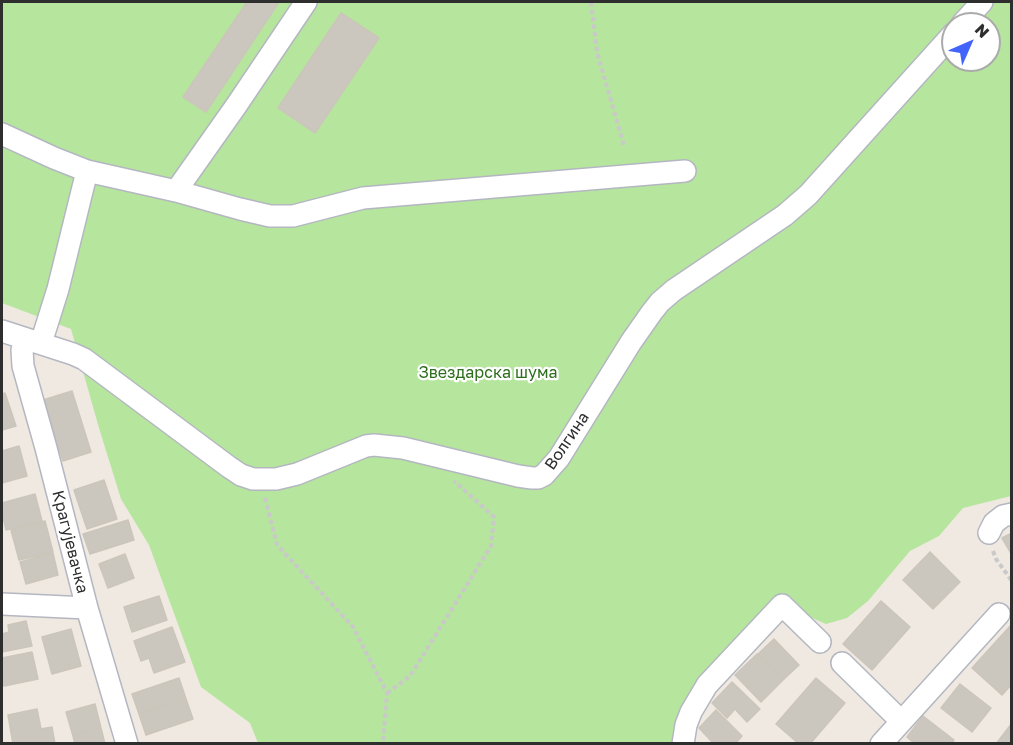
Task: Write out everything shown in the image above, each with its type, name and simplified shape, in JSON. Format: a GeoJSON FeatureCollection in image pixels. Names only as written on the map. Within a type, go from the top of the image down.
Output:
{"type":"FeatureCollection","features":[{"type":"Feature","properties":{"kind":"street"},"geometry":{"type":"LineString","coordinates":[[176,191],[306,2]]}},
{"type":"Feature","properties":{"kind":"street","name":"Волгина"},"geometry":{"type":"LineString","coordinates":[[2,331],[84,359],[229,467],[253,479],[276,479],[297,474],[366,446],[374,445],[403,448],[538,478],[544,475],[559,458],[660,302],[674,290],[785,215],[808,195],[941,47]]}},
{"type":"Feature","properties":{"kind":"street"},"geometry":{"type":"LineString","coordinates":[[2,134],[87,171],[176,191],[270,216],[292,216],[363,198],[685,171]]}},
{"type":"Feature","properties":{"kind":"street","name":"Крагујевачка"},"geometry":{"type":"LineString","coordinates":[[87,171],[58,290],[34,341],[22,351],[23,366],[87,608],[127,744]]}},
{"type":"Feature","properties":{"kind":"street"},"geometry":{"type":"LineString","coordinates":[[989,533],[994,523],[1003,516],[1011,514]]}},
{"type":"Feature","properties":{"kind":"street"},"geometry":{"type":"LineString","coordinates":[[2,604],[87,608]]}},
{"type":"Feature","properties":{"kind":"street"},"geometry":{"type":"LineString","coordinates":[[683,744],[691,712],[707,685],[782,605],[819,642]]}},
{"type":"Feature","properties":{"kind":"street"},"geometry":{"type":"LineString","coordinates":[[881,744],[999,614]]}},
{"type":"Feature","properties":{"kind":"street"},"geometry":{"type":"LineString","coordinates":[[842,663],[901,721]]}},
{"type":"Feature","properties":{"kind":"path"},"geometry":{"type":"LineString","coordinates":[[591,2],[597,52],[624,146]]}},
{"type":"Feature","properties":{"kind":"path"},"geometry":{"type":"LineString","coordinates":[[387,693],[410,676],[491,546],[494,517],[447,474]]}},
{"type":"Feature","properties":{"kind":"path"},"geometry":{"type":"LineString","coordinates":[[260,480],[277,545],[353,627],[387,693],[383,744]]}},
{"type":"Feature","properties":{"kind":"path"},"geometry":{"type":"LineString","coordinates":[[989,533],[996,560],[1011,581]]}},
{"type":"Feature","properties":{"kind":"green space","name":"Звездарска шума"},"geometry":{"type":"Polygon","coordinates":[[[2,2],[1011,2],[1011,496],[963,508],[939,536],[910,551],[868,601],[847,618],[826,624],[782,605],[707,685],[683,743],[258,743],[250,723],[201,687],[149,545],[121,499],[71,329],[2,303],[2,2]]]}},
{"type":"Feature","properties":{"kind":"building"},"geometry":{"type":"Polygon","coordinates":[[[247,2],[279,2],[206,112],[183,97],[247,2]]]}},
{"type":"Feature","properties":{"kind":"building"},"geometry":{"type":"Polygon","coordinates":[[[341,13],[379,38],[315,133],[278,108],[341,13]]]}},
{"type":"Feature","properties":{"kind":"building"},"geometry":{"type":"Polygon","coordinates":[[[72,391],[91,452],[63,461],[43,400],[72,391]]]}},
{"type":"Feature","properties":{"kind":"building"},"geometry":{"type":"Polygon","coordinates":[[[5,393],[16,426],[2,430],[2,394],[5,393]]]}},
{"type":"Feature","properties":{"kind":"building"},"geometry":{"type":"Polygon","coordinates":[[[19,446],[27,476],[2,483],[2,451],[19,446]]]}},
{"type":"Feature","properties":{"kind":"building"},"geometry":{"type":"Polygon","coordinates":[[[104,480],[117,519],[87,529],[74,490],[104,480]]]}},
{"type":"Feature","properties":{"kind":"building"},"geometry":{"type":"Polygon","coordinates":[[[35,494],[42,521],[6,530],[2,503],[35,494]]]}},
{"type":"Feature","properties":{"kind":"building"},"geometry":{"type":"Polygon","coordinates":[[[128,520],[134,540],[90,554],[83,534],[128,520]]]}},
{"type":"Feature","properties":{"kind":"building"},"geometry":{"type":"Polygon","coordinates":[[[45,521],[53,552],[19,560],[11,530],[45,521]]]}},
{"type":"Feature","properties":{"kind":"building"},"geometry":{"type":"Polygon","coordinates":[[[1012,533],[1012,555],[1002,538],[1012,533]]]}},
{"type":"Feature","properties":{"kind":"building"},"geometry":{"type":"Polygon","coordinates":[[[930,552],[960,582],[933,609],[903,580],[930,552]]]}},
{"type":"Feature","properties":{"kind":"building"},"geometry":{"type":"Polygon","coordinates":[[[53,553],[58,575],[26,584],[20,562],[53,553]]]}},
{"type":"Feature","properties":{"kind":"building"},"geometry":{"type":"Polygon","coordinates":[[[125,554],[134,578],[108,588],[99,564],[125,554]]]}},
{"type":"Feature","properties":{"kind":"building"},"geometry":{"type":"Polygon","coordinates":[[[159,596],[167,620],[132,632],[124,607],[159,596]]]}},
{"type":"Feature","properties":{"kind":"building"},"geometry":{"type":"Polygon","coordinates":[[[881,601],[910,627],[872,670],[843,644],[881,601]]]}},
{"type":"Feature","properties":{"kind":"building"},"geometry":{"type":"Polygon","coordinates":[[[26,621],[32,646],[2,652],[2,634],[9,632],[8,625],[26,621]]]}},
{"type":"Feature","properties":{"kind":"building"},"geometry":{"type":"Polygon","coordinates":[[[1012,624],[1012,684],[1002,695],[972,668],[1012,624]]]}},
{"type":"Feature","properties":{"kind":"building"},"geometry":{"type":"Polygon","coordinates":[[[172,627],[185,662],[154,673],[149,658],[141,661],[134,641],[172,627]]]}},
{"type":"Feature","properties":{"kind":"building"},"geometry":{"type":"Polygon","coordinates":[[[71,629],[81,666],[52,674],[42,637],[71,629]]]}},
{"type":"Feature","properties":{"kind":"building"},"geometry":{"type":"Polygon","coordinates":[[[774,639],[799,665],[783,680],[758,654],[774,639]]]}},
{"type":"Feature","properties":{"kind":"building"},"geometry":{"type":"Polygon","coordinates":[[[32,652],[38,679],[4,686],[2,658],[32,652]]]}},
{"type":"Feature","properties":{"kind":"building"},"geometry":{"type":"Polygon","coordinates":[[[757,654],[783,680],[761,702],[735,675],[757,654]]]}},
{"type":"Feature","properties":{"kind":"building"},"geometry":{"type":"Polygon","coordinates":[[[179,678],[186,699],[139,714],[132,694],[179,678]]]}},
{"type":"Feature","properties":{"kind":"building"},"geometry":{"type":"Polygon","coordinates":[[[816,678],[845,703],[810,744],[799,744],[776,724],[816,678]]]}},
{"type":"Feature","properties":{"kind":"building"},"geometry":{"type":"Polygon","coordinates":[[[732,682],[760,709],[747,722],[735,709],[727,718],[712,703],[732,682]]]}},
{"type":"Feature","properties":{"kind":"building"},"geometry":{"type":"Polygon","coordinates":[[[960,684],[991,708],[972,732],[941,708],[960,684]]]}},
{"type":"Feature","properties":{"kind":"building"},"geometry":{"type":"Polygon","coordinates":[[[186,699],[193,719],[146,735],[139,714],[186,699]]]}},
{"type":"Feature","properties":{"kind":"building"},"geometry":{"type":"Polygon","coordinates":[[[95,704],[101,728],[73,736],[66,712],[95,704]]]}},
{"type":"Feature","properties":{"kind":"building"},"geometry":{"type":"Polygon","coordinates":[[[37,709],[41,729],[52,727],[55,744],[13,744],[8,715],[37,709]]]}},
{"type":"Feature","properties":{"kind":"building"},"geometry":{"type":"Polygon","coordinates":[[[716,710],[742,736],[735,744],[714,744],[699,728],[716,710]]]}},
{"type":"Feature","properties":{"kind":"building"},"geometry":{"type":"Polygon","coordinates":[[[923,716],[954,740],[952,744],[915,744],[907,737],[923,716]]]}},
{"type":"Feature","properties":{"kind":"building"},"geometry":{"type":"Polygon","coordinates":[[[1012,723],[1012,744],[996,744],[1012,723]]]}},
{"type":"Feature","properties":{"kind":"building"},"geometry":{"type":"Polygon","coordinates":[[[101,728],[105,744],[75,744],[73,736],[101,728]]]}}]}
